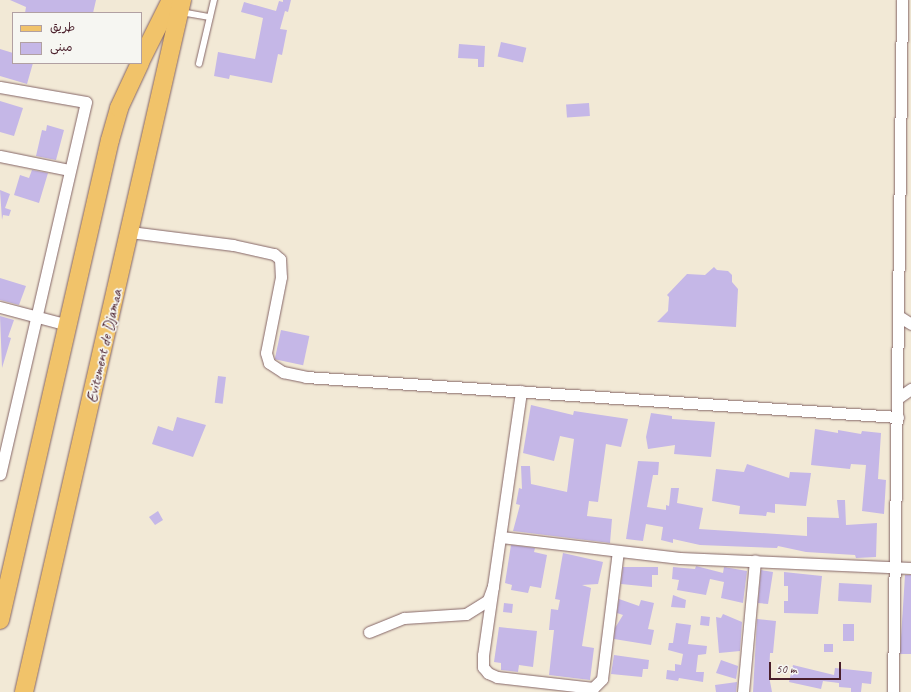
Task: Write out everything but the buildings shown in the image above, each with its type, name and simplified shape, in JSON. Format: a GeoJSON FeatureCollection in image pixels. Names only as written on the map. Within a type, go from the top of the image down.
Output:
{"type":"FeatureCollection","features":[{"type":"Feature","properties":{"kind":"main road"},"geometry":{"type":"LineString","coordinates":[[142,59],[178,4]]}},
{"type":"Feature","properties":{"kind":"main road","name":"Evitement de Djamaa"},"geometry":{"type":"LineString","coordinates":[[24,692],[130,232],[178,4]]}},
{"type":"Feature","properties":{"kind":"main road"},"geometry":{"type":"LineString","coordinates":[[0,620],[114,124],[139,64]]}},
{"type":"Feature","properties":{"kind":"street"},"geometry":{"type":"LineString","coordinates":[[893,692],[900,317],[902,0]]}},
{"type":"Feature","properties":{"kind":"street"},"geometry":{"type":"LineString","coordinates":[[0,86],[86,102],[69,170],[0,474]]}},
{"type":"Feature","properties":{"kind":"street"},"geometry":{"type":"LineString","coordinates":[[0,156],[69,170]]}},
{"type":"Feature","properties":{"kind":"street"},"geometry":{"type":"LineString","coordinates":[[130,232],[233,246],[274,254],[280,259],[281,276],[266,353],[269,363],[283,372],[306,377],[898,417]]}},
{"type":"Feature","properties":{"kind":"street"},"geometry":{"type":"LineString","coordinates":[[0,307],[68,325]]}},
{"type":"Feature","properties":{"kind":"street"},"geometry":{"type":"LineString","coordinates":[[900,317],[911,324]]}},
{"type":"Feature","properties":{"kind":"street"},"geometry":{"type":"LineString","coordinates":[[898,398],[911,388]]}},
{"type":"Feature","properties":{"kind":"street"},"geometry":{"type":"LineString","coordinates":[[521,391],[501,537],[482,655],[483,667],[488,673],[497,678],[593,688],[602,679],[618,550]]}},
{"type":"Feature","properties":{"kind":"street"},"geometry":{"type":"LineString","coordinates":[[501,537],[680,558],[911,568]]}},
{"type":"Feature","properties":{"kind":"street"},"geometry":{"type":"LineString","coordinates":[[743,692],[755,561]]}},
{"type":"Feature","properties":{"kind":"street"},"geometry":{"type":"LineString","coordinates":[[369,632],[404,618],[466,614],[488,600],[493,586]]}},
{"type":"Feature","properties":{"kind":"lane"},"geometry":{"type":"LineString","coordinates":[[199,64],[214,0]]}},
{"type":"Feature","properties":{"kind":"lane"},"geometry":{"type":"LineString","coordinates":[[178,4],[210,17]]}}]}
